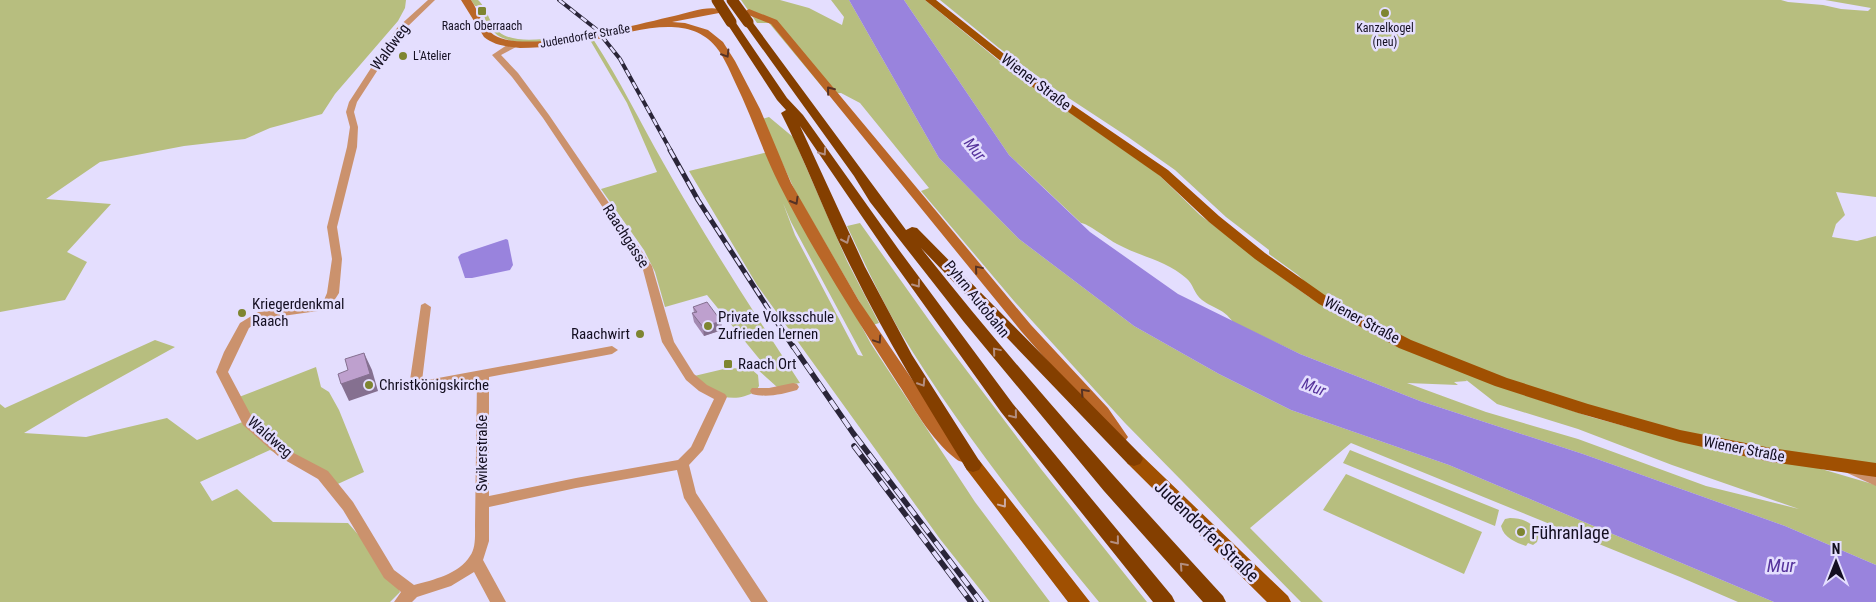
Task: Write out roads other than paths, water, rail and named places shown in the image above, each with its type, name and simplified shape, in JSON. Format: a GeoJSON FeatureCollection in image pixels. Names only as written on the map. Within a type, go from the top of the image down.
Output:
{"type":"FeatureCollection","features":[{"type":"Feature","properties":{"kind":"highway","name":"Pyhrn Autobahn"},"geometry":{"type":"LineString","coordinates":[[732,0],[749,17],[875,199],[969,319],[1111,486],[1216,602]]}},
{"type":"Feature","properties":{"kind":"highway"},"geometry":{"type":"LineString","coordinates":[[716,5],[731,22],[782,100],[858,268],[904,355],[973,465]]}},
{"type":"Feature","properties":{"kind":"highway"},"geometry":{"type":"LineString","coordinates":[[782,100],[799,116],[894,253],[1007,408],[1165,602]]}},
{"type":"Feature","properties":{"kind":"highway"},"geometry":{"type":"LineString","coordinates":[[860,175],[980,303],[1134,459]]}},
{"type":"Feature","properties":{"kind":"main road","name":"Judendorfer Straße"},"geometry":{"type":"LineString","coordinates":[[466,0],[475,11],[488,35],[497,41],[517,45],[554,43],[636,26]]}},
{"type":"Feature","properties":{"kind":"main road","name":"Wiener Straße"},"geometry":{"type":"LineString","coordinates":[[930,0],[1038,86],[1164,173],[1214,219],[1260,256],[1324,301],[1404,344],[1487,378],[1584,409],[1680,436],[1772,455],[1876,470]]}},
{"type":"Feature","properties":{"kind":"main road"},"geometry":{"type":"LineString","coordinates":[[636,26],[681,16],[716,5]]}},
{"type":"Feature","properties":{"kind":"main road"},"geometry":{"type":"LineString","coordinates":[[716,5],[706,17],[704,23],[728,56],[754,109],[785,183],[852,301],[940,432],[973,465],[1080,602]]}},
{"type":"Feature","properties":{"kind":"main road"},"geometry":{"type":"LineString","coordinates":[[749,17],[774,22],[1026,328],[1102,412],[1134,459]]}},
{"type":"Feature","properties":{"kind":"main road"},"geometry":{"type":"LineString","coordinates":[[636,26],[660,24],[685,26],[699,29],[714,38]]}},
{"type":"Feature","properties":{"kind":"main road","name":"Judendorfer Straße"},"geometry":{"type":"LineString","coordinates":[[1134,459],[1281,602]]}},
{"type":"Feature","properties":{"kind":"street","name":"Waldweg"},"geometry":{"type":"LineString","coordinates":[[407,597],[389,574],[348,506],[323,475],[283,453],[248,422],[222,372],[244,326],[258,316],[314,309],[328,302],[333,293],[337,259],[332,227],[352,147],[354,127],[350,112],[353,102],[400,30],[432,0]]}},
{"type":"Feature","properties":{"kind":"street","name":"Raachgasse"},"geometry":{"type":"LineString","coordinates":[[517,45],[496,55],[515,75],[546,117],[647,266],[668,342],[690,377],[703,388],[721,397],[696,450],[682,464]]}},
{"type":"Feature","properties":{"kind":"street"},"geometry":{"type":"LineString","coordinates":[[426,307],[415,387],[612,350]]}},
{"type":"Feature","properties":{"kind":"street","name":"Swikerstraße"},"geometry":{"type":"LineString","coordinates":[[476,560],[482,536],[484,373]]}},
{"type":"Feature","properties":{"kind":"street"},"geometry":{"type":"LineString","coordinates":[[756,391],[770,392],[793,388]]}},
{"type":"Feature","properties":{"kind":"street"},"geometry":{"type":"LineString","coordinates":[[682,464],[689,494],[760,602]]}},
{"type":"Feature","properties":{"kind":"street","name":"Swikerstraße"},"geometry":{"type":"LineString","coordinates":[[482,504],[604,478],[682,464]]}},
{"type":"Feature","properties":{"kind":"street"},"geometry":{"type":"LineString","coordinates":[[1848,467],[1876,481]]}},
{"type":"Feature","properties":{"kind":"street"},"geometry":{"type":"LineString","coordinates":[[407,597],[464,572],[476,560],[498,602]]}},
{"type":"Feature","properties":{"kind":"water","name":"Mur"},"geometry":{"type":"Polygon","coordinates":[[[849,0],[904,0],[1009,155],[1090,232],[1178,294],[1300,354],[1420,401],[1583,454],[1785,526],[1876,565],[1876,602],[1774,602],[1449,465],[1291,410],[1219,374],[1134,326],[1019,239],[939,158],[849,0]]]}},
{"type":"Feature","properties":{"kind":"water"},"geometry":{"type":"Polygon","coordinates":[[[506,239],[508,240],[513,265],[510,270],[465,278],[458,257],[461,254],[506,239]]]}},
{"type":"Feature","properties":{"kind":"railway"},"geometry":{"type":"LineString","coordinates":[[559,0],[596,29],[620,59],[671,151]]}},
{"type":"Feature","properties":{"kind":"railway"},"geometry":{"type":"LineString","coordinates":[[670,150],[698,200],[793,347]]}},
{"type":"Feature","properties":{"kind":"railway"},"geometry":{"type":"LineString","coordinates":[[793,346],[853,433],[981,602]]}},
{"type":"Feature","properties":{"kind":"railway"},"geometry":{"type":"LineString","coordinates":[[854,446],[971,602]]}},
{"type":"Feature","properties":{"kind":"place","name":"Raach Oberraach"},"geometry":{"type":"Point","coordinates":[482,11]}},
{"type":"Feature","properties":{"kind":"place","name":"Kanzelkogel (neu)"},"geometry":{"type":"Point","coordinates":[1385,13]}},
{"type":"Feature","properties":{"kind":"place","name":"L'Atelier"},"geometry":{"type":"Point","coordinates":[403,56]}},
{"type":"Feature","properties":{"kind":"place","name":"Kriegerdenkmal Raach"},"geometry":{"type":"Point","coordinates":[242,313]}},
{"type":"Feature","properties":{"kind":"place","name":"Private Volksschule Zufrieden Lernen"},"geometry":{"type":"Point","coordinates":[708,326]}},
{"type":"Feature","properties":{"kind":"place","name":"Raachwirt"},"geometry":{"type":"Point","coordinates":[640,334]}},
{"type":"Feature","properties":{"kind":"place","name":"Raach Ort"},"geometry":{"type":"Point","coordinates":[728,364]}},
{"type":"Feature","properties":{"kind":"place","name":"Christkönigskirche"},"geometry":{"type":"Point","coordinates":[369,385]}},
{"type":"Feature","properties":{"kind":"place","name":"Führanlage"},"geometry":{"type":"Point","coordinates":[1521,532]}}]}
